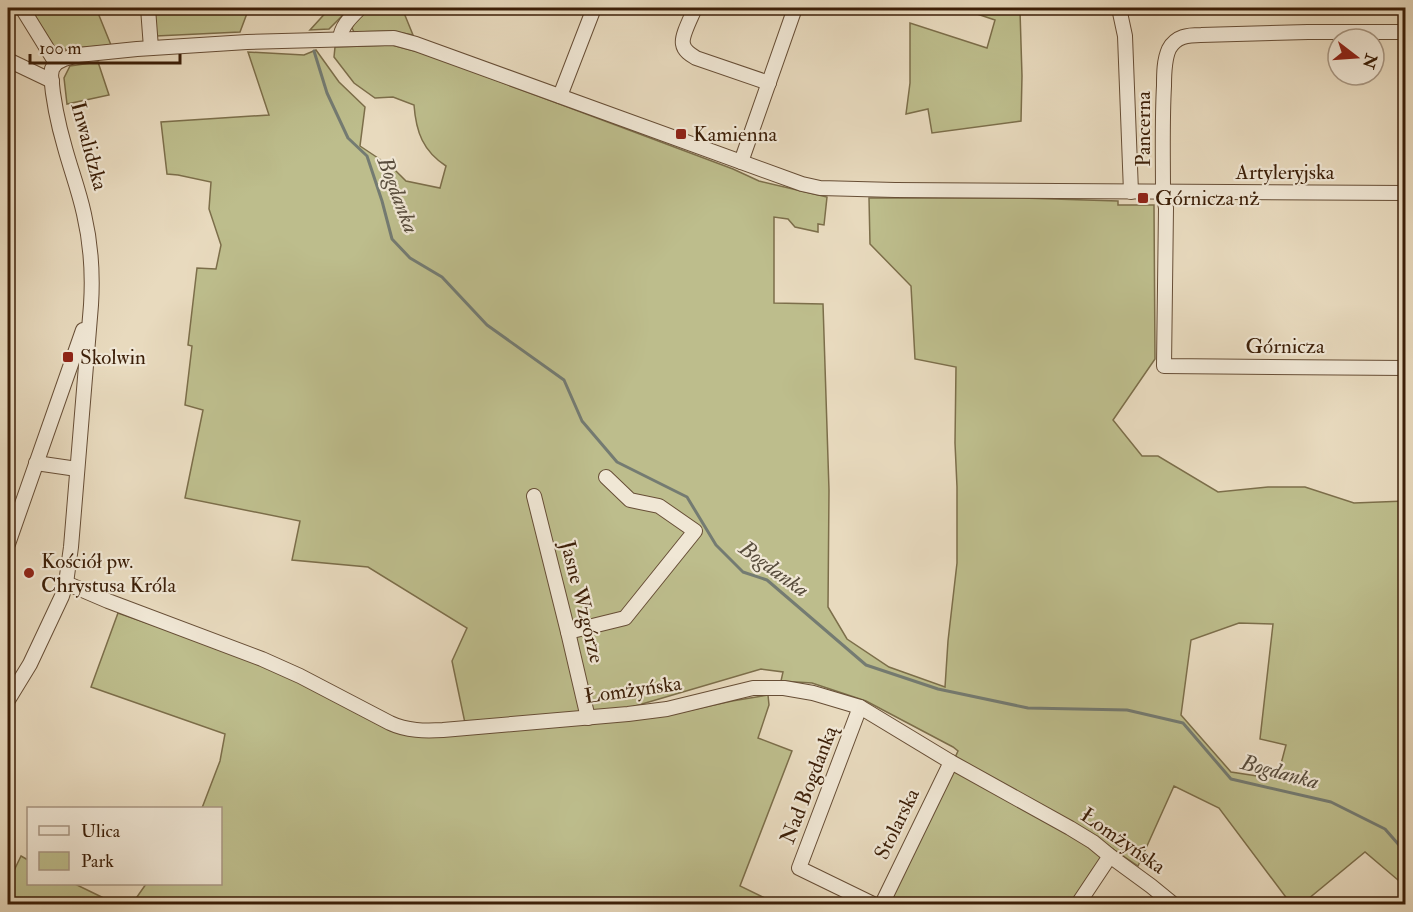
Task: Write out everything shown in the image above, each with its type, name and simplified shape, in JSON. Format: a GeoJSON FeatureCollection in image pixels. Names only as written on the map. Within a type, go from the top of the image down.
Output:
{"type":"FeatureCollection","features":[{"type":"Feature","properties":{"kind":"street"},"geometry":{"type":"LineString","coordinates":[[22,8],[56,63],[84,54],[151,48],[340,39],[402,40],[802,184],[820,188],[1163,192]]}},
{"type":"Feature","properties":{"kind":"street"},"geometry":{"type":"LineString","coordinates":[[148,8],[151,48]]}},
{"type":"Feature","properties":{"kind":"street"},"geometry":{"type":"LineString","coordinates":[[340,39],[346,22],[360,8]]}},
{"type":"Feature","properties":{"kind":"street"},"geometry":{"type":"LineString","coordinates":[[560,96],[594,8]]}},
{"type":"Feature","properties":{"kind":"street"},"geometry":{"type":"LineString","coordinates":[[695,8],[683,39],[686,51],[696,58],[769,83]]}},
{"type":"Feature","properties":{"kind":"street"},"geometry":{"type":"LineString","coordinates":[[741,162],[795,8]]}},
{"type":"Feature","properties":{"kind":"street","name":"Pancerna"},"geometry":{"type":"LineString","coordinates":[[1119,8],[1125,36],[1131,192]]}},
{"type":"Feature","properties":{"kind":"street","name":"Pancerna"},"geometry":{"type":"LineString","coordinates":[[1164,366],[1166,208],[1163,192],[1163,99],[1164,71],[1169,49],[1184,36],[1406,32]]}},
{"type":"Feature","properties":{"kind":"street"},"geometry":{"type":"LineString","coordinates":[[8,60],[52,81]]}},
{"type":"Feature","properties":{"kind":"street","name":"Inwalidzka"},"geometry":{"type":"LineString","coordinates":[[8,700],[38,649],[66,584],[91,305],[92,268],[89,239],[60,129],[52,81],[52,71],[56,63]]}},
{"type":"Feature","properties":{"kind":"street","name":"Artyleryjska"},"geometry":{"type":"LineString","coordinates":[[1163,192],[1406,193]]}},
{"type":"Feature","properties":{"kind":"street","name":"Inwalidzka"},"geometry":{"type":"LineString","coordinates":[[8,544],[91,305]]}},
{"type":"Feature","properties":{"kind":"street"},"geometry":{"type":"LineString","coordinates":[[70,368],[79,366],[85,371]]}},
{"type":"Feature","properties":{"kind":"street","name":"Górnicza"},"geometry":{"type":"LineString","coordinates":[[1164,366],[1406,368]]}},
{"type":"Feature","properties":{"kind":"street"},"geometry":{"type":"LineString","coordinates":[[36,463],[77,469]]}},
{"type":"Feature","properties":{"kind":"street"},"geometry":{"type":"LineString","coordinates":[[568,632],[625,618],[695,531],[659,506],[630,500],[606,477]]}},
{"type":"Feature","properties":{"kind":"street","name":"Jasne Wzgórze"},"geometry":{"type":"LineString","coordinates":[[534,496],[588,718]]}},
{"type":"Feature","properties":{"kind":"street","name":"Łomżyńska"},"geometry":{"type":"LineString","coordinates":[[66,584],[262,659],[405,729],[444,730],[667,709],[753,688],[784,688],[813,693],[860,707],[951,762],[1070,828],[1093,842],[1173,904]]}},
{"type":"Feature","properties":{"kind":"street","name":"Nad Bogdanką"},"geometry":{"type":"LineString","coordinates":[[860,707],[799,868],[873,904]]}},
{"type":"Feature","properties":{"kind":"street","name":"Stolarska"},"geometry":{"type":"LineString","coordinates":[[882,904],[951,762]]}},
{"type":"Feature","properties":{"kind":"street"},"geometry":{"type":"LineString","coordinates":[[1078,904],[1110,856]]}},
{"type":"Feature","properties":{"kind":"green space"},"geometry":{"type":"Polygon","coordinates":[[[30,8],[96,8],[111,45],[56,50],[30,8]]]}},
{"type":"Feature","properties":{"kind":"green space"},"geometry":{"type":"Polygon","coordinates":[[[153,8],[249,8],[240,32],[156,36],[153,8]]]}},
{"type":"Feature","properties":{"kind":"green space"},"geometry":{"type":"Polygon","coordinates":[[[330,8],[350,8],[329,29],[310,30],[330,8]]]}},
{"type":"Feature","properties":{"kind":"green space"},"geometry":{"type":"Polygon","coordinates":[[[366,8],[402,8],[413,35],[392,31],[354,32],[353,22],[366,8]]]}},
{"type":"Feature","properties":{"kind":"green space"},"geometry":{"type":"Polygon","coordinates":[[[972,8],[1061,9],[1020,11],[1021,121],[932,133],[928,109],[906,114],[910,83],[910,23],[987,48],[995,20],[971,12],[972,8]]]}},
{"type":"Feature","properties":{"kind":"green space"},"geometry":{"type":"Polygon","coordinates":[[[392,45],[426,54],[733,169],[759,181],[827,197],[824,225],[818,224],[818,232],[795,227],[788,219],[774,217],[774,303],[823,304],[829,490],[828,607],[847,639],[889,667],[945,687],[957,563],[956,367],[915,359],[911,286],[870,244],[869,198],[1021,198],[1118,201],[1118,205],[1154,205],[1155,359],[1113,420],[1142,456],[1158,456],[1218,492],[1268,487],[1305,487],[1354,503],[1405,501],[1405,886],[1365,852],[1302,904],[1291,904],[1219,808],[1174,786],[1138,866],[1110,847],[1070,904],[888,904],[958,751],[866,701],[812,683],[781,681],[783,672],[761,669],[625,709],[465,723],[452,661],[467,628],[368,567],[292,560],[300,521],[185,498],[203,410],[185,405],[192,346],[188,345],[197,268],[216,269],[221,245],[209,209],[211,182],[167,174],[161,122],[269,115],[248,52],[304,55],[316,50],[339,82],[365,107],[360,146],[393,168],[406,181],[440,188],[446,166],[432,154],[422,140],[414,105],[393,97],[375,98],[354,83],[334,57],[335,47],[392,45]],[[1239,623],[1191,640],[1181,715],[1231,772],[1277,779],[1286,745],[1260,739],[1273,624],[1239,623]]]}},
{"type":"Feature","properties":{"kind":"green space"},"geometry":{"type":"Polygon","coordinates":[[[98,62],[109,95],[67,104],[64,78],[70,66],[98,62]]]}},
{"type":"Feature","properties":{"kind":"green space"},"geometry":{"type":"Polygon","coordinates":[[[118,613],[242,656],[298,682],[391,731],[422,737],[600,723],[678,713],[768,695],[769,705],[758,738],[792,751],[740,886],[777,904],[132,904],[145,885],[222,885],[222,807],[202,807],[220,761],[225,734],[91,687],[118,613]]]}},
{"type":"Feature","properties":{"kind":"green space"},"geometry":{"type":"Polygon","coordinates":[[[21,856],[27,859],[27,885],[77,885],[116,904],[8,904],[8,883],[21,856]]]}},
{"type":"Feature","properties":{"kind":"waterway","name":"Bogdanka"},"geometry":{"type":"LineString","coordinates":[[314,51],[327,93],[348,138],[367,156],[392,239],[410,258],[442,277],[487,325],[564,380],[582,421],[617,462],[687,497],[716,545],[743,572],[767,580],[866,665],[938,689],[1028,708],[1127,710],[1183,723],[1231,779],[1331,802],[1385,829],[1406,853]]}},
{"type":"Feature","properties":{"kind":"place","name":"Kamienna"},"geometry":{"type":"Point","coordinates":[681,134]}},
{"type":"Feature","properties":{"kind":"place","name":"Górnicza nż"},"geometry":{"type":"Point","coordinates":[1143,198]}},
{"type":"Feature","properties":{"kind":"place","name":"Skolwin"},"geometry":{"type":"Point","coordinates":[68,357]}},
{"type":"Feature","properties":{"kind":"place","name":"Kościół pw. Chrystusa Króla"},"geometry":{"type":"Point","coordinates":[29,573]}}]}
